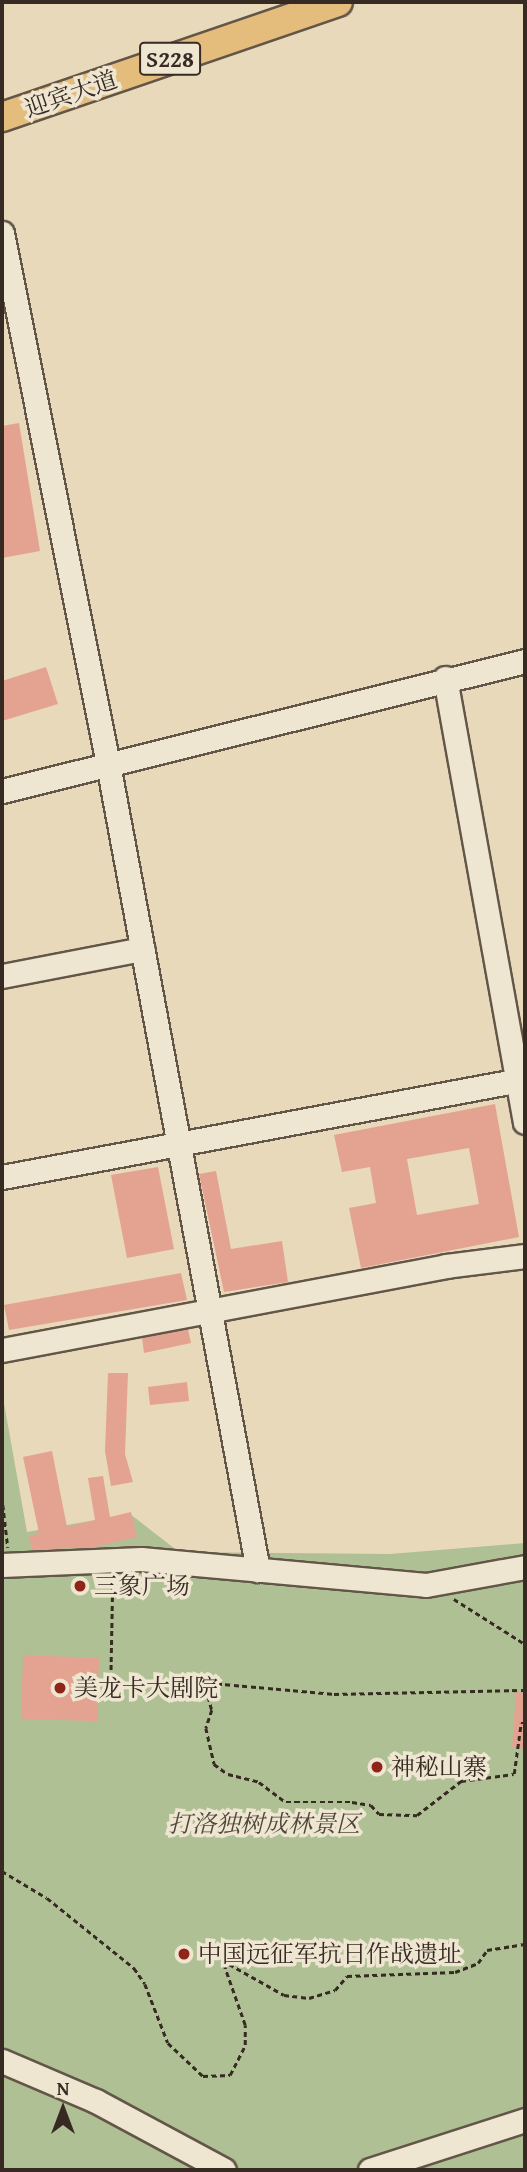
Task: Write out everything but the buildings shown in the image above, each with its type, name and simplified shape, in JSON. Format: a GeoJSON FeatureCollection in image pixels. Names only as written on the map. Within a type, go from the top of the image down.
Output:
{"type":"FeatureCollection","features":[{"type":"Feature","properties":{"kind":"main road","name":"迎宾大道"},"geometry":{"type":"LineString","coordinates":[[2,117],[338,2]]}},
{"type":"Feature","properties":{"kind":"street"},"geometry":{"type":"LineString","coordinates":[[2,233],[108,764],[258,1570]]}},
{"type":"Feature","properties":{"kind":"street"},"geometry":{"type":"LineString","coordinates":[[2,791],[445,678],[525,661]]}},
{"type":"Feature","properties":{"kind":"street"},"geometry":{"type":"LineString","coordinates":[[445,678],[522,1079],[525,1122]]}},
{"type":"Feature","properties":{"kind":"street"},"geometry":{"type":"LineString","coordinates":[[2,976],[142,949]]}},
{"type":"Feature","properties":{"kind":"street"},"geometry":{"type":"LineString","coordinates":[[2,1177],[522,1079]]}},
{"type":"Feature","properties":{"kind":"street"},"geometry":{"type":"LineString","coordinates":[[2,1350],[525,1256]]}},
{"type":"Feature","properties":{"kind":"street"},"geometry":{"type":"LineString","coordinates":[[5,1565],[114,1560],[439,1582],[525,1567]]}},
{"type":"Feature","properties":{"kind":"street"},"geometry":{"type":"LineString","coordinates":[[2,2061],[96,2101],[224,2170]]}},
{"type":"Feature","properties":{"kind":"street"},"geometry":{"type":"LineString","coordinates":[[370,2170],[525,2120]]}},
{"type":"Feature","properties":{"kind":"path"},"geometry":{"type":"LineString","coordinates":[[2,1496],[5,1565]]}},
{"type":"Feature","properties":{"kind":"path"},"geometry":{"type":"LineString","coordinates":[[114,1560],[111,1682],[197,1682],[334,1694],[525,1690]]}},
{"type":"Feature","properties":{"kind":"path"},"geometry":{"type":"LineString","coordinates":[[439,1582],[456,1600],[525,1644]]}},
{"type":"Feature","properties":{"kind":"path"},"geometry":{"type":"LineString","coordinates":[[197,1682],[210,1694],[206,1728],[209,1754],[228,1774],[260,1782],[286,1802],[352,1802],[371,1805],[379,1814],[393,1817],[417,1815],[461,1781],[514,1774],[520,1723],[525,1723]]}},
{"type":"Feature","properties":{"kind":"path"},"geometry":{"type":"LineString","coordinates":[[2,1871],[47,1898],[134,1968],[145,1984],[168,2043],[203,2076],[230,2075],[245,2045],[245,2025],[222,1960],[284,1995],[309,1998],[335,1990],[344,1977],[455,1972],[478,1963],[484,1951],[525,1944]]}},
{"type":"Feature","properties":{"kind":"green space","name":"打洛独树成林景区"},"geometry":{"type":"Polygon","coordinates":[[[2,1392],[27,1532],[130,1514],[179,1552],[390,1554],[525,1543],[525,2170],[2,2170],[2,1392]]]}},
{"type":"Feature","properties":{"kind":"place","name":"三象广场"},"geometry":{"type":"Point","coordinates":[80,1586]}},
{"type":"Feature","properties":{"kind":"place","name":"美龙卡大剧院"},"geometry":{"type":"Point","coordinates":[60,1688]}},
{"type":"Feature","properties":{"kind":"place","name":"神秘山寨"},"geometry":{"type":"Point","coordinates":[377,1767]}},
{"type":"Feature","properties":{"kind":"place","name":"中国远征军抗日作战遗址"},"geometry":{"type":"Point","coordinates":[184,1954]}}]}
